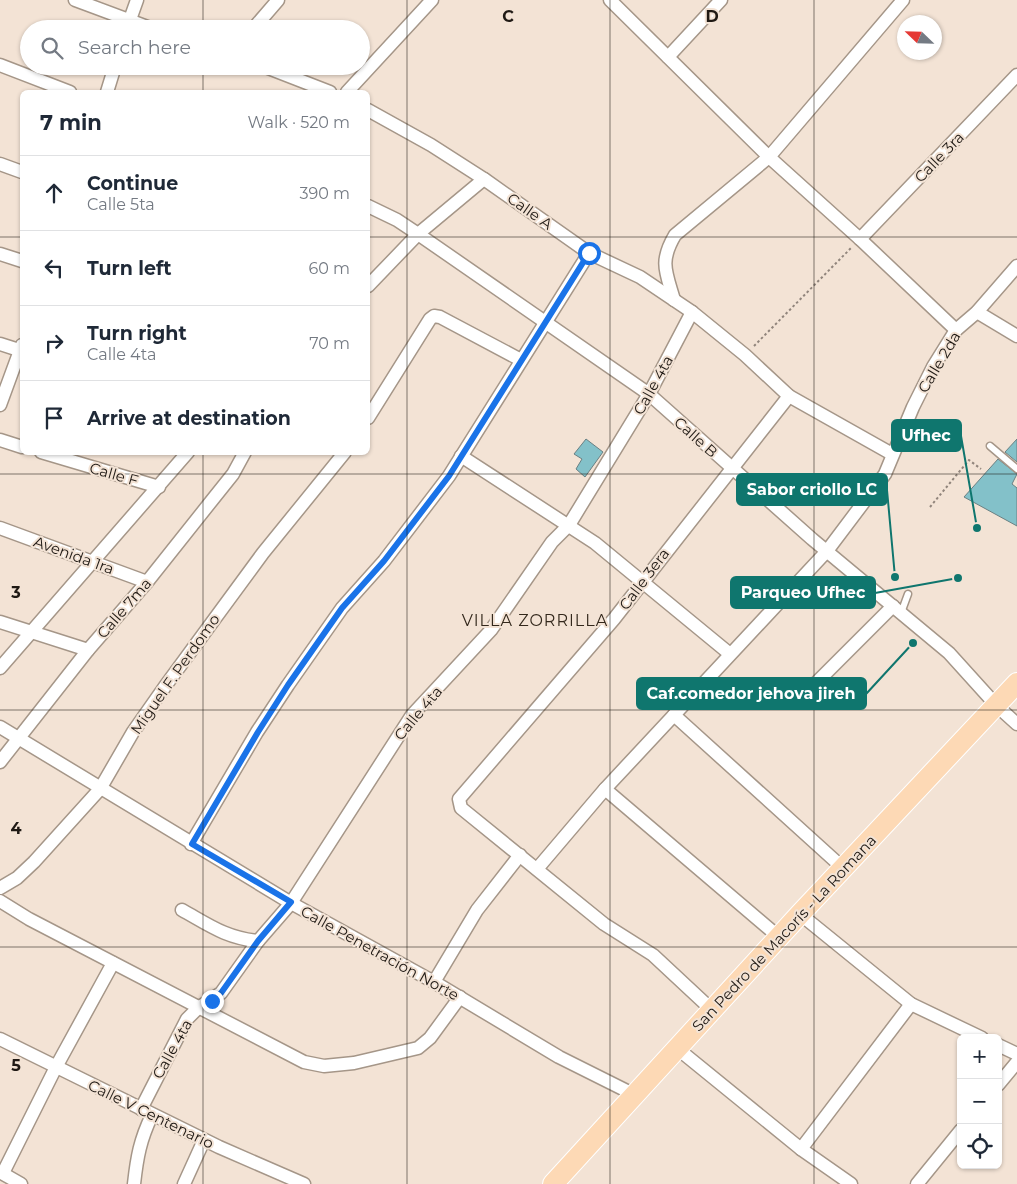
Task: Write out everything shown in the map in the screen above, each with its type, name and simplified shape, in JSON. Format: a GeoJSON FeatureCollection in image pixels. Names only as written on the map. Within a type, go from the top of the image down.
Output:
{"type":"FeatureCollection","features":[{"type":"Feature","properties":{"kind":"main road","name":"San Pedro de Macorís - La Romana"},"geometry":{"type":"LineString","coordinates":[[553,1184],[800,914],[1017,683]]}},
{"type":"Feature","properties":{"kind":"street"},"geometry":{"type":"LineString","coordinates":[[75,0],[117,20]]}},
{"type":"Feature","properties":{"kind":"street"},"geometry":{"type":"LineString","coordinates":[[130,20],[137,0]]}},
{"type":"Feature","properties":{"kind":"street"},"geometry":{"type":"LineString","coordinates":[[261,20],[278,0]]}},
{"type":"Feature","properties":{"kind":"street"},"geometry":{"type":"LineString","coordinates":[[370,67],[432,0]]}},
{"type":"Feature","properties":{"kind":"street"},"geometry":{"type":"LineString","coordinates":[[610,0],[769,157],[860,239],[956,330]]}},
{"type":"Feature","properties":{"kind":"street"},"geometry":{"type":"LineString","coordinates":[[668,57],[721,0]]}},
{"type":"Feature","properties":{"kind":"street"},"geometry":{"type":"LineString","coordinates":[[674,300],[664,262],[668,247],[675,235],[769,157],[903,0]]}},
{"type":"Feature","properties":{"kind":"street"},"geometry":{"type":"LineString","coordinates":[[0,64],[20,72]]}},
{"type":"Feature","properties":{"kind":"street"},"geometry":{"type":"LineString","coordinates":[[28,75],[65,90]]}},
{"type":"Feature","properties":{"kind":"street"},"geometry":{"type":"LineString","coordinates":[[108,90],[112,75]]}},
{"type":"Feature","properties":{"kind":"street"},"geometry":{"type":"LineString","coordinates":[[286,75],[325,90]]}},
{"type":"Feature","properties":{"kind":"street"},"geometry":{"type":"LineString","coordinates":[[349,90],[363,75]]}},
{"type":"Feature","properties":{"kind":"street","name":"Calle 3ra"},"geometry":{"type":"LineString","coordinates":[[860,239],[1017,75]]}},
{"type":"Feature","properties":{"kind":"street","name":"Calle A"},"geometry":{"type":"LineString","coordinates":[[370,111],[431,145],[484,179],[589,253],[640,277],[692,312],[745,355],[789,396],[892,454]]}},
{"type":"Feature","properties":{"kind":"street"},"geometry":{"type":"LineString","coordinates":[[0,164],[20,171]]}},
{"type":"Feature","properties":{"kind":"street"},"geometry":{"type":"LineString","coordinates":[[370,284],[418,234],[484,179]]}},
{"type":"Feature","properties":{"kind":"street","name":"Calle B"},"geometry":{"type":"LineString","coordinates":[[370,207],[418,234],[649,394],[827,552],[949,653],[996,705],[1017,724]]}},
{"type":"Feature","properties":{"kind":"street"},"geometry":{"type":"LineString","coordinates":[[192,844],[258,732],[316,645],[342,608],[384,561],[461,456],[589,253]]}},
{"type":"Feature","properties":{"kind":"street"},"geometry":{"type":"LineString","coordinates":[[0,254],[20,261]]}},
{"type":"Feature","properties":{"kind":"street","name":"Calle 2da"},"geometry":{"type":"LineString","coordinates":[[537,869],[605,789],[827,552],[885,474],[892,454],[933,366],[956,330],[976,312],[1017,266]]}},
{"type":"Feature","properties":{"kind":"street","name":"Calle 4ta"},"geometry":{"type":"LineString","coordinates":[[134,1184],[139,1144],[146,1112],[187,1019],[198,1008],[221,993],[258,941],[291,902],[412,715],[490,630],[552,542],[569,525],[649,394],[692,312]]}},
{"type":"Feature","properties":{"kind":"street"},"geometry":{"type":"LineString","coordinates":[[976,312],[1017,336]]}},
{"type":"Feature","properties":{"kind":"street"},"geometry":{"type":"LineString","coordinates":[[370,415],[430,319],[434,316],[440,317],[521,360]]}},
{"type":"Feature","properties":{"kind":"street"},"geometry":{"type":"LineString","coordinates":[[0,344],[20,349]]}},
{"type":"Feature","properties":{"kind":"street"},"geometry":{"type":"LineString","coordinates":[[0,405],[20,354]]}},
{"type":"Feature","properties":{"kind":"street","name":"Calle 3era"},"geometry":{"type":"LineString","coordinates":[[520,856],[461,808],[459,804],[461,795],[614,619],[789,396]]}},
{"type":"Feature","properties":{"kind":"street"},"geometry":{"type":"LineString","coordinates":[[0,440],[20,446]]}},
{"type":"Feature","properties":{"kind":"street","name":"Calle F"},"geometry":{"type":"LineString","coordinates":[[51,455],[160,487]]}},
{"type":"Feature","properties":{"kind":"street"},"geometry":{"type":"LineString","coordinates":[[0,668],[160,487],[186,455]]}},
{"type":"Feature","properties":{"kind":"street","name":"Calle 7ma"},"geometry":{"type":"LineString","coordinates":[[0,762],[88,650],[147,582],[233,474],[243,455]]}},
{"type":"Feature","properties":{"kind":"street","name":"Miguel F. Perdomo"},"geometry":{"type":"LineString","coordinates":[[0,888],[17,878],[34,862],[100,789],[133,732],[172,677],[263,553],[343,455]]}},
{"type":"Feature","properties":{"kind":"street"},"geometry":{"type":"LineString","coordinates":[[461,456],[595,543],[730,654]]}},
{"type":"Feature","properties":{"kind":"street","name":"Avenida 1ra"},"geometry":{"type":"LineString","coordinates":[[0,528],[147,582]]}},
{"type":"Feature","properties":{"kind":"street"},"geometry":{"type":"LineString","coordinates":[[811,688],[897,609]]}},
{"type":"Feature","properties":{"kind":"street"},"geometry":{"type":"LineString","coordinates":[[0,622],[88,650]]}},
{"type":"Feature","properties":{"kind":"street"},"geometry":{"type":"LineString","coordinates":[[674,714],[843,868]]}},
{"type":"Feature","properties":{"kind":"street","name":"Calle Penetración Norte"},"geometry":{"type":"LineString","coordinates":[[0,727],[100,789],[291,902],[434,982],[559,1056],[636,1095]]}},
{"type":"Feature","properties":{"kind":"street"},"geometry":{"type":"LineString","coordinates":[[605,789],[780,938]]}},
{"type":"Feature","properties":{"kind":"street"},"geometry":{"type":"LineString","coordinates":[[434,982],[448,954],[477,910],[520,856],[604,924],[653,956],[712,1010]]}},
{"type":"Feature","properties":{"kind":"street"},"geometry":{"type":"LineString","coordinates":[[0,901],[29,919],[304,1062],[324,1066],[354,1064],[418,1048],[430,1038],[460,997]]}},
{"type":"Feature","properties":{"kind":"street"},"geometry":{"type":"LineString","coordinates":[[182,910],[223,933],[238,939],[258,941]]}},
{"type":"Feature","properties":{"kind":"street"},"geometry":{"type":"LineString","coordinates":[[800,914],[911,1004],[974,1034]]}},
{"type":"Feature","properties":{"kind":"street"},"geometry":{"type":"LineString","coordinates":[[21,1184],[1,1173],[113,963]]}},
{"type":"Feature","properties":{"kind":"street"},"geometry":{"type":"LineString","coordinates":[[801,1149],[911,1004]]}},
{"type":"Feature","properties":{"kind":"street","name":"Calle V Centenario"},"geometry":{"type":"LineString","coordinates":[[0,1039],[204,1140],[304,1184]]}},
{"type":"Feature","properties":{"kind":"street"},"geometry":{"type":"LineString","coordinates":[[1002,1047],[1017,1054]]}},
{"type":"Feature","properties":{"kind":"street"},"geometry":{"type":"LineString","coordinates":[[678,1049],[801,1149],[851,1184]]}},
{"type":"Feature","properties":{"kind":"street"},"geometry":{"type":"LineString","coordinates":[[1002,1080],[1017,1062]]}},
{"type":"Feature","properties":{"kind":"street"},"geometry":{"type":"LineString","coordinates":[[917,1184],[957,1135]]}},
{"type":"Feature","properties":{"kind":"street"},"geometry":{"type":"LineString","coordinates":[[184,1184],[204,1140]]}},
{"type":"Feature","properties":{"kind":"lane"},"geometry":{"type":"LineString","coordinates":[[990,446],[1017,468]]}},
{"type":"Feature","properties":{"kind":"lane"},"geometry":{"type":"LineString","coordinates":[[897,609],[908,594]]}},
{"type":"Feature","properties":{"kind":"path"},"geometry":{"type":"LineString","coordinates":[[745,355],[860,239]]}},
{"type":"Feature","properties":{"kind":"path"},"geometry":{"type":"LineString","coordinates":[[930,507],[969,460],[981,469]]}},
{"type":"Feature","properties":{"kind":"building"},"geometry":{"type":"Polygon","coordinates":[[[586,439],[603,452],[585,477],[576,469],[582,459],[574,454],[586,439]]]}},
{"type":"Feature","properties":{"kind":"building"},"geometry":{"type":"Polygon","coordinates":[[[1017,439],[1017,462],[1005,452],[1017,439]]]}},
{"type":"Feature","properties":{"kind":"building"},"geometry":{"type":"Polygon","coordinates":[[[998,459],[1017,474],[1012,484],[1017,488],[1017,526],[964,497],[998,459]]]}},
{"type":"Feature","properties":{"kind":"place","name":"Ufhec"},"geometry":{"type":"Point","coordinates":[977,528]}},
{"type":"Feature","properties":{"kind":"place","name":"Sabor criollo LC"},"geometry":{"type":"Point","coordinates":[895,577]}},
{"type":"Feature","properties":{"kind":"place","name":"Parqueo Ufhec"},"geometry":{"type":"Point","coordinates":[958,578]}},
{"type":"Feature","properties":{"kind":"place","name":"Caf.comedor jehova jireh"},"geometry":{"type":"Point","coordinates":[913,643]}},
{"type":"Feature","properties":{"kind":"district","name":"VILLA ZORRILLA"},"geometry":{"type":"Point","coordinates":[535,620]}},
{"type":"Feature","properties":{"kind":"route"},"geometry":{"type":"LineString","coordinates":[[212,1001],[221,993],[258,941],[291,902],[192,844],[220,793],[288,685],[342,608],[384,561],[449,476],[589,253]]}}]}
